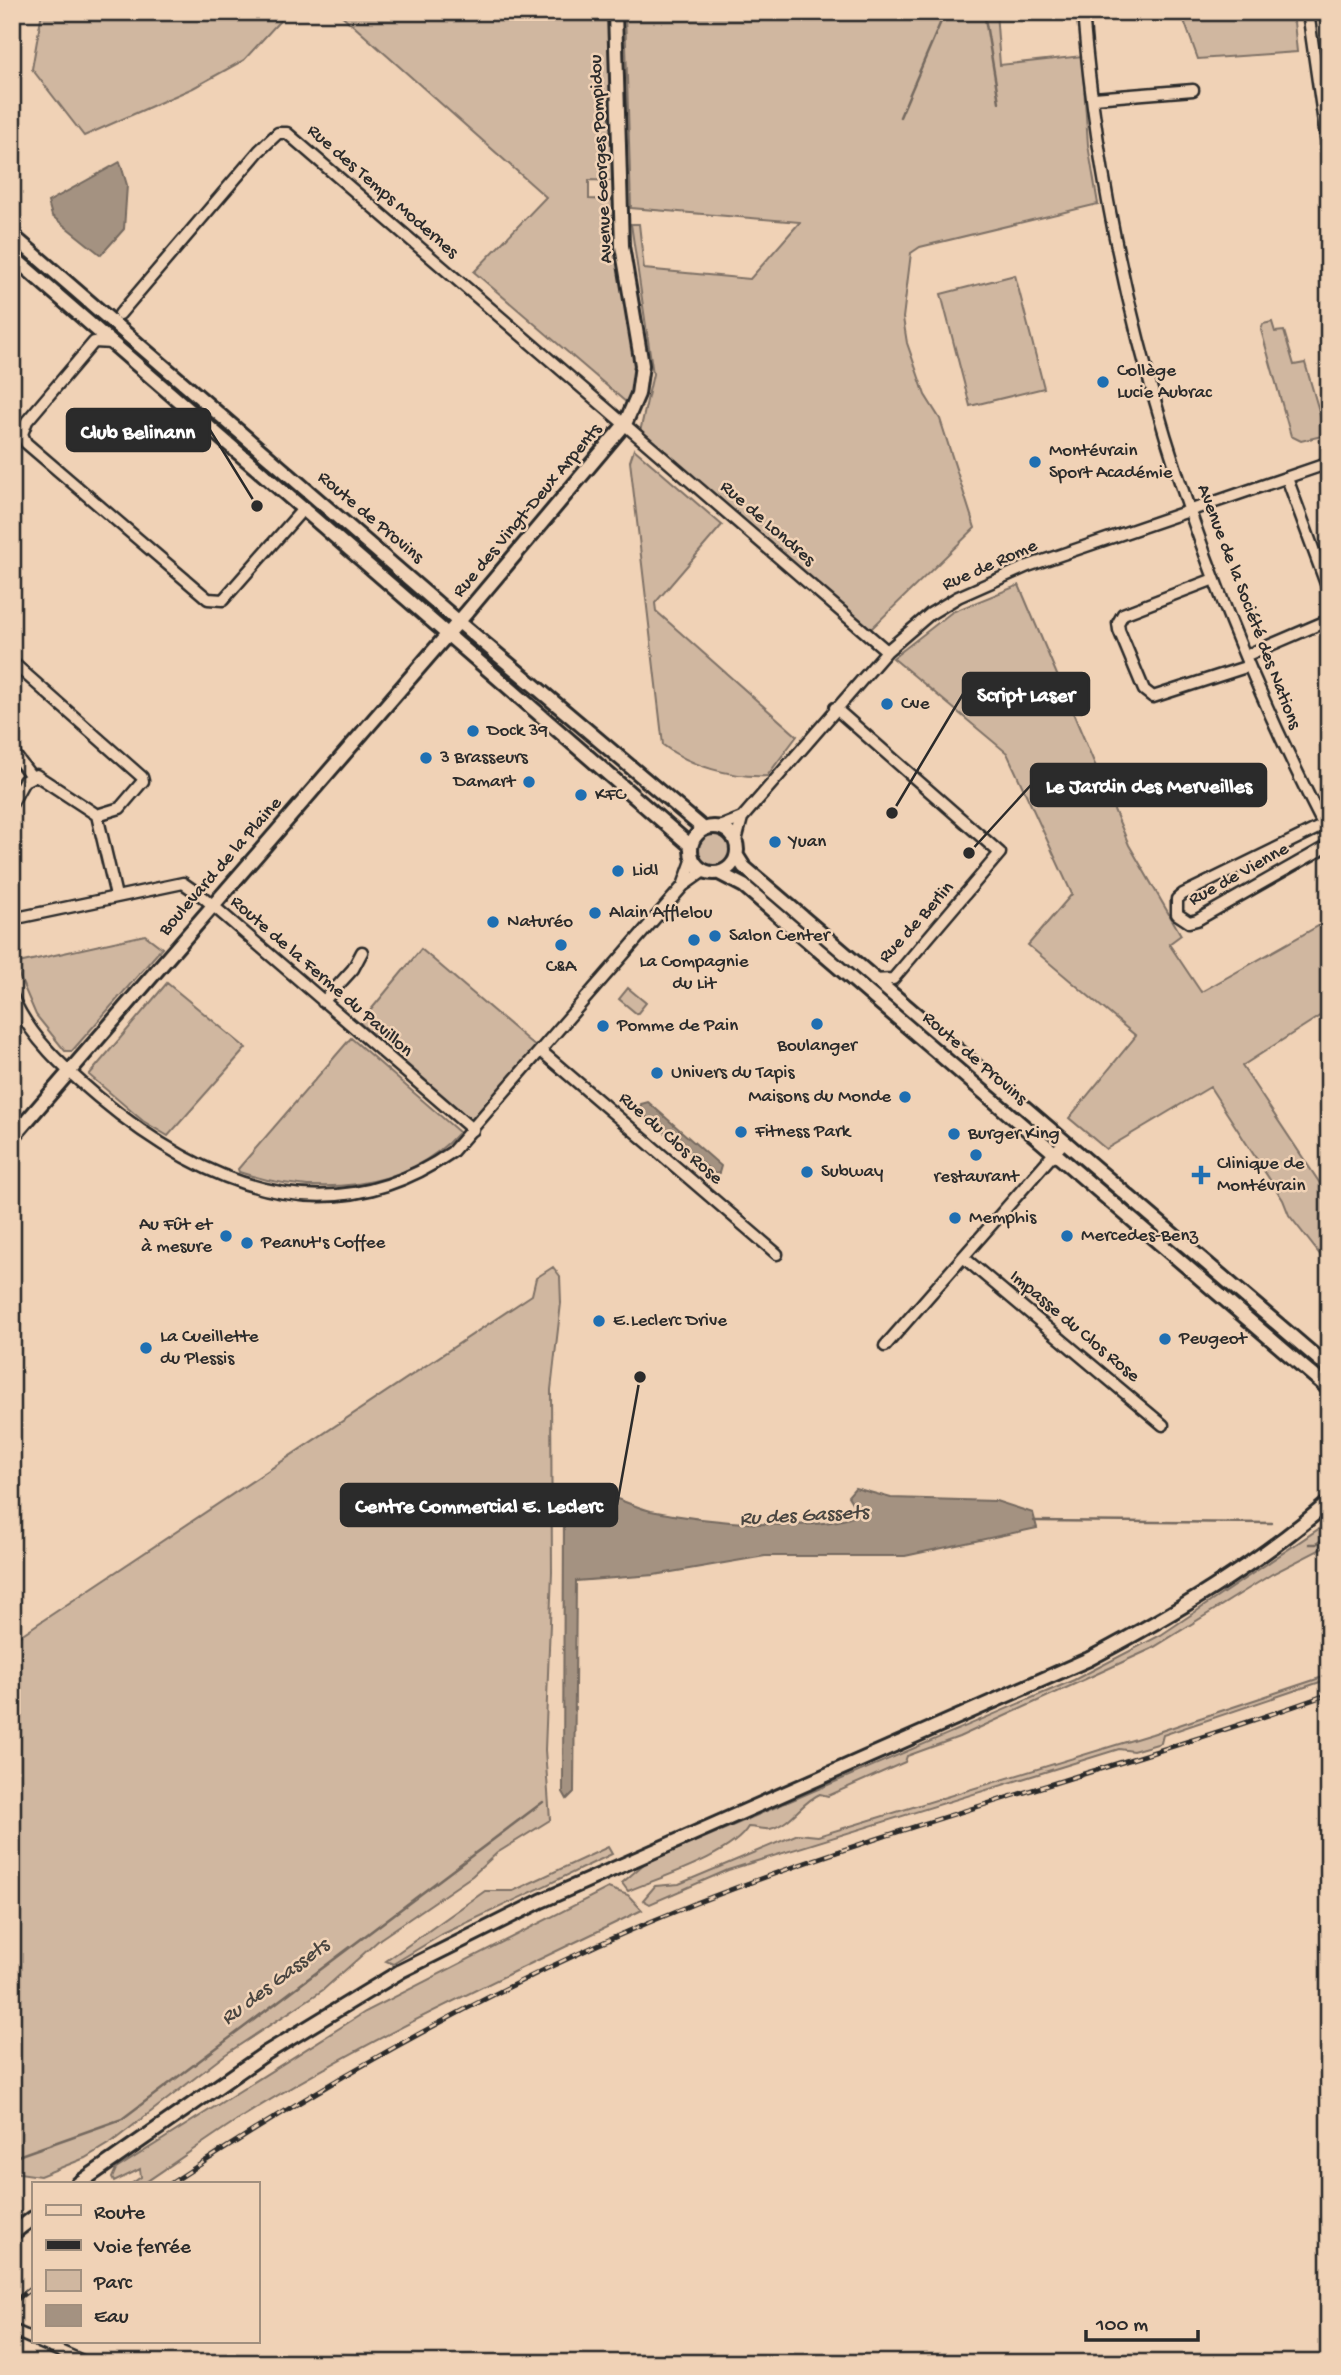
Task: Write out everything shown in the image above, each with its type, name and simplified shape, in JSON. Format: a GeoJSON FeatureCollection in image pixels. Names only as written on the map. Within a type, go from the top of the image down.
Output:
{"type":"FeatureCollection","features":[{"type":"Feature","properties":{"kind":"main road","name":"Avenue Georges Pompidou"},"geometry":{"type":"LineString","coordinates":[[615,12],[620,218],[642,365],[638,394],[625,424]]}},
{"type":"Feature","properties":{"kind":"main road","name":"Route de Provins"},"geometry":{"type":"LineString","coordinates":[[12,235],[454,627],[692,852]]}},
{"type":"Feature","properties":{"kind":"main road","name":"Route de Provins"},"geometry":{"type":"LineString","coordinates":[[12,256],[384,577],[553,702],[711,828]]}},
{"type":"Feature","properties":{"kind":"main road","name":"Rue des Vingt-Deux Arpents"},"geometry":{"type":"LineString","coordinates":[[454,627],[625,424]]}},
{"type":"Feature","properties":{"kind":"main road","name":"Boulevard de la Plaine"},"geometry":{"type":"LineString","coordinates":[[12,1138],[454,627]]}},
{"type":"Feature","properties":{"kind":"main road"},"geometry":{"type":"LineString","coordinates":[[711,828],[724,829],[736,841],[737,856],[728,869],[719,873],[704,872],[692,852],[696,836],[711,828]]}},
{"type":"Feature","properties":{"kind":"main road","name":"Route de Provins"},"geometry":{"type":"LineString","coordinates":[[737,856],[744,867],[874,980],[1329,1368]]}},
{"type":"Feature","properties":{"kind":"main road","name":"Route de Provins"},"geometry":{"type":"LineString","coordinates":[[719,873],[744,886],[1329,1389]]}},
{"type":"Feature","properties":{"kind":"main road"},"geometry":{"type":"LineString","coordinates":[[81,2182],[266,2053],[401,1971],[541,1901],[1089,1658],[1224,1582],[1329,1502]]}},
{"type":"Feature","properties":{"kind":"main road"},"geometry":{"type":"LineString","coordinates":[[12,2234],[32,2219]]}},
{"type":"Feature","properties":{"kind":"street","name":"Avenue de la Société des Nations"},"geometry":{"type":"LineString","coordinates":[[1083,12],[1094,98],[1124,274],[1152,384],[1190,511],[1214,579],[1247,661],[1326,824],[1329,836]]}},
{"type":"Feature","properties":{"kind":"street"},"geometry":{"type":"LineString","coordinates":[[1308,12],[1329,158]]}},
{"type":"Feature","properties":{"kind":"street"},"geometry":{"type":"LineString","coordinates":[[1094,98],[1193,90]]}},
{"type":"Feature","properties":{"kind":"street","name":"Rue des Temps Modernes"},"geometry":{"type":"LineString","coordinates":[[120,314],[259,151],[278,133],[287,133],[625,424]]}},
{"type":"Feature","properties":{"kind":"street"},"geometry":{"type":"LineString","coordinates":[[102,313],[120,314],[124,332]]}},
{"type":"Feature","properties":{"kind":"street"},"geometry":{"type":"LineString","coordinates":[[92,324],[94,342],[27,421],[22,429],[23,438],[208,599],[223,600],[304,508]]}},
{"type":"Feature","properties":{"kind":"street"},"geometry":{"type":"LineString","coordinates":[[94,342],[114,343]]}},
{"type":"Feature","properties":{"kind":"street","name":"Rue de Londres"},"geometry":{"type":"LineString","coordinates":[[625,424],[887,651]]}},
{"type":"Feature","properties":{"kind":"street","name":"Rue de Rome"},"geometry":{"type":"LineString","coordinates":[[741,818],[887,651],[930,614],[985,583],[1329,463]]}},
{"type":"Feature","properties":{"kind":"street"},"geometry":{"type":"LineString","coordinates":[[1287,478],[1329,592]]}},
{"type":"Feature","properties":{"kind":"street"},"geometry":{"type":"LineString","coordinates":[[1317,562],[1329,558]]}},
{"type":"Feature","properties":{"kind":"street"},"geometry":{"type":"LineString","coordinates":[[1214,579],[1123,614],[1118,623],[1144,690],[1153,697],[1247,661],[1329,620]]}},
{"type":"Feature","properties":{"kind":"street"},"geometry":{"type":"LineString","coordinates":[[12,662],[142,777],[143,781],[120,808],[97,814]]}},
{"type":"Feature","properties":{"kind":"street","name":"Rue de Berlin"},"geometry":{"type":"LineString","coordinates":[[835,708],[1000,853],[893,979],[874,980]]}},
{"type":"Feature","properties":{"kind":"street"},"geometry":{"type":"LineString","coordinates":[[12,751],[31,776]]}},
{"type":"Feature","properties":{"kind":"street"},"geometry":{"type":"LineString","coordinates":[[12,803],[24,780],[36,775],[97,814],[116,896]]}},
{"type":"Feature","properties":{"kind":"street"},"geometry":{"type":"LineString","coordinates":[[711,828],[741,818]]}},
{"type":"Feature","properties":{"kind":"street"},"geometry":{"type":"LineString","coordinates":[[736,841],[741,818]]}},
{"type":"Feature","properties":{"kind":"street","name":"Rue de Vienne"},"geometry":{"type":"LineString","coordinates":[[1326,824],[1183,894],[1177,899],[1177,914],[1189,922],[1198,919],[1329,845]]}},
{"type":"Feature","properties":{"kind":"street"},"geometry":{"type":"LineString","coordinates":[[683,886],[692,852]]}},
{"type":"Feature","properties":{"kind":"street"},"geometry":{"type":"LineString","coordinates":[[13,1001],[40,1043],[69,1072],[132,1125],[177,1154],[247,1182],[302,1195],[349,1196],[384,1188],[428,1168],[452,1152],[683,886],[704,872]]}},
{"type":"Feature","properties":{"kind":"street","name":"Route de la Ferme du Pavillon"},"geometry":{"type":"LineString","coordinates":[[12,919],[183,883],[473,1130]]}},
{"type":"Feature","properties":{"kind":"street"},"geometry":{"type":"LineString","coordinates":[[323,1002],[354,969],[362,952]]}},
{"type":"Feature","properties":{"kind":"street"},"geometry":{"type":"LineString","coordinates":[[893,979],[898,1000]]}},
{"type":"Feature","properties":{"kind":"street","name":"Rue du Clos Rose"},"geometry":{"type":"LineString","coordinates":[[541,1051],[777,1254]]}},
{"type":"Feature","properties":{"kind":"street"},"geometry":{"type":"LineString","coordinates":[[885,1346],[1064,1142]]}},
{"type":"Feature","properties":{"kind":"street","name":"Impasse du Clos Rose"},"geometry":{"type":"LineString","coordinates":[[963,1256],[1163,1425]]}},
{"type":"Feature","properties":{"kind":"street"},"geometry":{"type":"LineString","coordinates":[[12,2330],[32,2339]]}},
{"type":"Feature","properties":{"kind":"street"},"geometry":{"type":"LineString","coordinates":[[44,2344],[88,2363]]}},
{"type":"Feature","properties":{"kind":"green space"},"geometry":{"type":"Polygon","coordinates":[[[42,12],[288,12],[244,60],[193,88],[84,136],[32,69],[42,12]]]}},
{"type":"Feature","properties":{"kind":"green space"},"geometry":{"type":"Polygon","coordinates":[[[338,12],[609,12],[614,181],[589,180],[589,199],[613,200],[637,354],[636,377],[627,403],[474,272],[546,197],[338,12]]]}},
{"type":"Feature","properties":{"kind":"green space"},"geometry":{"type":"Polygon","coordinates":[[[625,12],[996,12],[1000,65],[1082,56],[1088,145],[1098,204],[920,247],[911,253],[903,318],[907,343],[925,395],[940,419],[975,528],[871,629],[640,432],[653,374],[631,224],[639,224],[644,269],[750,279],[800,222],[631,208],[625,12]]]}},
{"type":"Feature","properties":{"kind":"green space"},"geometry":{"type":"Polygon","coordinates":[[[1181,12],[1293,12],[1297,52],[1198,59],[1181,12]]]}},
{"type":"Feature","properties":{"kind":"green space"},"geometry":{"type":"Polygon","coordinates":[[[1015,275],[1044,388],[970,406],[941,294],[1015,275]]]}},
{"type":"Feature","properties":{"kind":"green space"},"geometry":{"type":"Polygon","coordinates":[[[1272,322],[1275,332],[1284,331],[1294,365],[1305,363],[1326,435],[1301,441],[1291,436],[1261,330],[1263,324],[1272,322]]]}},
{"type":"Feature","properties":{"kind":"green space"},"geometry":{"type":"Polygon","coordinates":[[[634,449],[722,525],[655,603],[656,611],[797,736],[767,776],[740,775],[712,769],[686,759],[663,745],[630,461],[634,449]]]}},
{"type":"Feature","properties":{"kind":"green space"},"geometry":{"type":"Polygon","coordinates":[[[1019,585],[1129,845],[1181,935],[1169,944],[1201,992],[1329,920],[1329,1010],[1242,1066],[1329,1197],[1329,1266],[1289,1215],[1283,1200],[1210,1087],[1106,1149],[1069,1118],[1136,1036],[1028,945],[1072,894],[1007,753],[893,658],[952,612],[1019,585]]]}},
{"type":"Feature","properties":{"kind":"green space"},"geometry":{"type":"Polygon","coordinates":[[[714,834],[726,839],[731,851],[726,863],[714,868],[702,863],[697,851],[702,839],[714,834]]]}},
{"type":"Feature","properties":{"kind":"green space"},"geometry":{"type":"Polygon","coordinates":[[[145,935],[162,948],[72,1051],[65,1051],[36,1015],[14,964],[145,935]]]}},
{"type":"Feature","properties":{"kind":"green space"},"geometry":{"type":"Polygon","coordinates":[[[421,949],[537,1048],[471,1120],[360,1023],[421,949]]]}},
{"type":"Feature","properties":{"kind":"green space"},"geometry":{"type":"Polygon","coordinates":[[[167,983],[246,1048],[168,1136],[143,1121],[89,1075],[167,983]]]}},
{"type":"Feature","properties":{"kind":"green space"},"geometry":{"type":"Polygon","coordinates":[[[628,988],[646,1003],[637,1014],[619,999],[628,988]]]}},
{"type":"Feature","properties":{"kind":"green space"},"geometry":{"type":"Polygon","coordinates":[[[351,1038],[459,1132],[437,1153],[412,1168],[356,1184],[296,1185],[239,1172],[238,1169],[351,1038]]]}},
{"type":"Feature","properties":{"kind":"green space"},"geometry":{"type":"Polygon","coordinates":[[[553,1267],[560,1276],[561,1303],[551,1390],[552,1572],[545,1750],[550,1820],[497,1853],[472,1876],[380,1939],[323,1990],[226,2054],[113,2141],[85,2158],[40,2176],[12,2172],[12,1641],[532,1295],[536,1278],[553,1267]]]}},
{"type":"Feature","properties":{"kind":"green space"},"geometry":{"type":"Polygon","coordinates":[[[1329,1522],[1329,1545],[1272,1574],[1151,1649],[959,1737],[907,1756],[905,1762],[828,1796],[820,1794],[778,1826],[768,1829],[748,1827],[727,1847],[693,1865],[628,1891],[622,1883],[645,1863],[1074,1680],[1161,1635],[1329,1522]]]}},
{"type":"Feature","properties":{"kind":"green space"},"geometry":{"type":"Polygon","coordinates":[[[1329,1675],[1329,1679],[1163,1735],[1161,1743],[1133,1751],[1119,1749],[728,1870],[650,1904],[643,1900],[655,1886],[679,1884],[798,1834],[818,1836],[1152,1734],[1329,1675]]]}},
{"type":"Feature","properties":{"kind":"green space"},"geometry":{"type":"Polygon","coordinates":[[[608,1847],[612,1854],[443,1934],[393,1964],[386,1961],[485,1891],[513,1891],[608,1847]]]}},
{"type":"Feature","properties":{"kind":"green space"},"geometry":{"type":"Polygon","coordinates":[[[608,1888],[628,1895],[642,1910],[382,2037],[231,2124],[146,2182],[134,2182],[141,2177],[140,2169],[114,2182],[112,2178],[116,2169],[365,2012],[608,1888]]]}},
{"type":"Feature","properties":{"kind":"water"},"geometry":{"type":"Polygon","coordinates":[[[120,162],[127,185],[124,229],[101,255],[52,216],[48,202],[120,162]]]}},
{"type":"Feature","properties":{"kind":"water"},"geometry":{"type":"Polygon","coordinates":[[[648,1102],[721,1166],[719,1173],[715,1174],[640,1112],[641,1104],[648,1102]]]}},
{"type":"Feature","properties":{"kind":"water"},"geometry":{"type":"Polygon","coordinates":[[[855,1488],[891,1498],[996,1501],[1033,1513],[1037,1528],[905,1556],[765,1556],[654,1575],[576,1581],[574,1792],[567,1799],[563,1792],[564,1505],[587,1496],[601,1495],[651,1511],[697,1518],[757,1524],[816,1524],[859,1514],[848,1496],[855,1488]]]}},
{"type":"Feature","properties":{"kind":"waterway"},"geometry":{"type":"LineString","coordinates":[[900,117],[945,12]]}},
{"type":"Feature","properties":{"kind":"waterway"},"geometry":{"type":"LineString","coordinates":[[984,12],[999,102]]}},
{"type":"Feature","properties":{"kind":"waterway","name":"Ru des Gassets"},"geometry":{"type":"LineString","coordinates":[[1034,1521],[1272,1523]]}},
{"type":"Feature","properties":{"kind":"waterway","name":"Ru des Gassets"},"geometry":{"type":"LineString","coordinates":[[1309,1544],[1316,1544],[1329,1535]]}},
{"type":"Feature","properties":{"kind":"waterway","name":"Ru des Gassets"},"geometry":{"type":"LineString","coordinates":[[12,2158],[122,2119],[543,1802]]}},
{"type":"Feature","properties":{"kind":"railway"},"geometry":{"type":"LineString","coordinates":[[173,2182],[296,2104],[426,2030],[492,1995],[627,1932],[696,1903],[853,1847],[1171,1747],[1329,1694]]}},
{"type":"Feature","properties":{"kind":"railway"},"geometry":{"type":"LineString","coordinates":[[12,2303],[32,2288]]}},
{"type":"Feature","properties":{"kind":"place","name":"Collège Lucie Aubrac"},"geometry":{"type":"Point","coordinates":[1103,382]}},
{"type":"Feature","properties":{"kind":"place","name":"Montévrain Sport Académie"},"geometry":{"type":"Point","coordinates":[1035,462]}},
{"type":"Feature","properties":{"kind":"place","name":"Club Belinann"},"geometry":{"type":"Point","coordinates":[257,506]}},
{"type":"Feature","properties":{"kind":"place","name":"Cve"},"geometry":{"type":"Point","coordinates":[887,704]}},
{"type":"Feature","properties":{"kind":"place","name":"Dock 39"},"geometry":{"type":"Point","coordinates":[473,731]}},
{"type":"Feature","properties":{"kind":"place","name":"3 Brasseurs"},"geometry":{"type":"Point","coordinates":[426,758]}},
{"type":"Feature","properties":{"kind":"place","name":"Damart"},"geometry":{"type":"Point","coordinates":[529,782]}},
{"type":"Feature","properties":{"kind":"place","name":"KFC"},"geometry":{"type":"Point","coordinates":[581,795]}},
{"type":"Feature","properties":{"kind":"place","name":"Script Laser"},"geometry":{"type":"Point","coordinates":[892,813]}},
{"type":"Feature","properties":{"kind":"place","name":"Yuan"},"geometry":{"type":"Point","coordinates":[775,842]}},
{"type":"Feature","properties":{"kind":"place","name":"Le Jardin des Merveilles"},"geometry":{"type":"Point","coordinates":[969,853]}},
{"type":"Feature","properties":{"kind":"place","name":"Lidl"},"geometry":{"type":"Point","coordinates":[618,871]}},
{"type":"Feature","properties":{"kind":"place","name":"Alain Afflelou"},"geometry":{"type":"Point","coordinates":[595,913]}},
{"type":"Feature","properties":{"kind":"place","name":"Naturéo"},"geometry":{"type":"Point","coordinates":[493,922]}},
{"type":"Feature","properties":{"kind":"place","name":"Salon Center"},"geometry":{"type":"Point","coordinates":[715,936]}},
{"type":"Feature","properties":{"kind":"place","name":"La Compagnie du Lit"},"geometry":{"type":"Point","coordinates":[694,940]}},
{"type":"Feature","properties":{"kind":"place","name":"C&A"},"geometry":{"type":"Point","coordinates":[561,945]}},
{"type":"Feature","properties":{"kind":"place","name":"Boulanger"},"geometry":{"type":"Point","coordinates":[817,1024]}},
{"type":"Feature","properties":{"kind":"place","name":"Pomme de Pain"},"geometry":{"type":"Point","coordinates":[603,1026]}},
{"type":"Feature","properties":{"kind":"place","name":"Univers du Tapis"},"geometry":{"type":"Point","coordinates":[657,1073]}},
{"type":"Feature","properties":{"kind":"place","name":"Maisons du Monde"},"geometry":{"type":"Point","coordinates":[905,1097]}},
{"type":"Feature","properties":{"kind":"place","name":"Fitness Park"},"geometry":{"type":"Point","coordinates":[741,1132]}},
{"type":"Feature","properties":{"kind":"place","name":"Burger King"},"geometry":{"type":"Point","coordinates":[954,1134]}},
{"type":"Feature","properties":{"kind":"place","name":"restaurant"},"geometry":{"type":"Point","coordinates":[976,1155]}},
{"type":"Feature","properties":{"kind":"place","name":"Subway"},"geometry":{"type":"Point","coordinates":[807,1172]}},
{"type":"Feature","properties":{"kind":"place","name":"Clinique de Montévrain"},"geometry":{"type":"Point","coordinates":[1201,1175]}},
{"type":"Feature","properties":{"kind":"place","name":"Memphis"},"geometry":{"type":"Point","coordinates":[955,1218]}},
{"type":"Feature","properties":{"kind":"place","name":"Au Fût et à mesure"},"geometry":{"type":"Point","coordinates":[226,1236]}},
{"type":"Feature","properties":{"kind":"place","name":"Mercedes-Benz"},"geometry":{"type":"Point","coordinates":[1067,1236]}},
{"type":"Feature","properties":{"kind":"place","name":"Peanut's Coffee"},"geometry":{"type":"Point","coordinates":[247,1243]}},
{"type":"Feature","properties":{"kind":"place","name":"E.Leclerc Drive"},"geometry":{"type":"Point","coordinates":[599,1321]}},
{"type":"Feature","properties":{"kind":"place","name":"Peugeot"},"geometry":{"type":"Point","coordinates":[1165,1339]}},
{"type":"Feature","properties":{"kind":"place","name":"La Cueillette du Plessis"},"geometry":{"type":"Point","coordinates":[146,1348]}},
{"type":"Feature","properties":{"kind":"place","name":"Centre Commercial E. Leclerc"},"geometry":{"type":"Point","coordinates":[640,1377]}}]}
